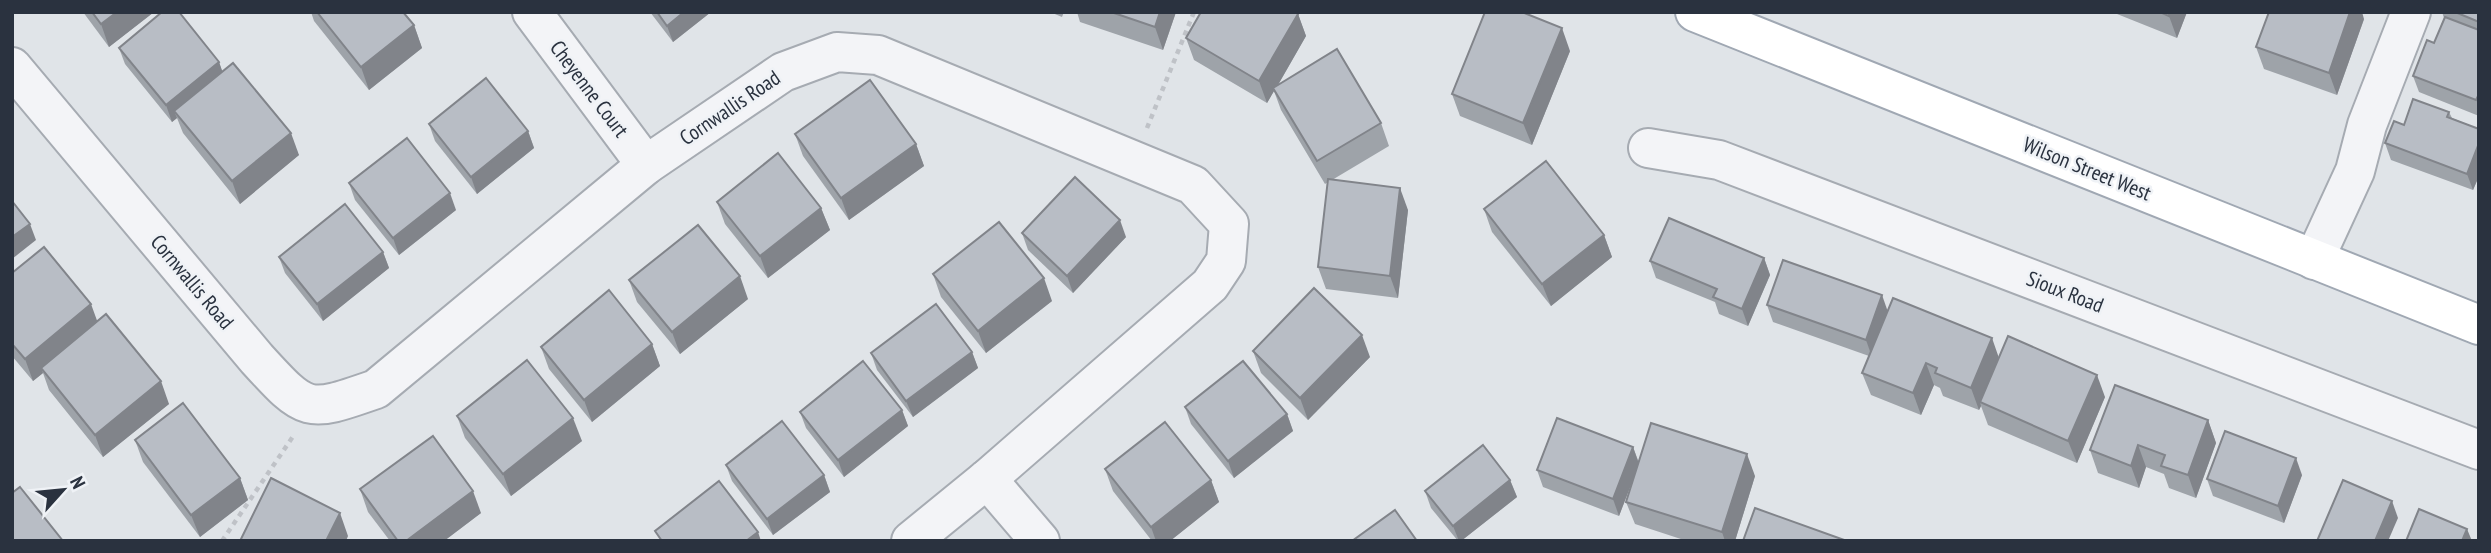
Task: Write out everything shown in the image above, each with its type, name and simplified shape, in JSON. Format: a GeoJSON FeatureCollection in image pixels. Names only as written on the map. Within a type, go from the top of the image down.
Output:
{"type":"FeatureCollection","features":[{"type":"Feature","properties":{"kind":"main road","name":"Wilson Street West"},"geometry":{"type":"LineString","coordinates":[[1695,12],[2479,325]]}},
{"type":"Feature","properties":{"kind":"street","name":"Cheyenne Court"},"geometry":{"type":"LineString","coordinates":[[532,12],[646,165]]}},
{"type":"Feature","properties":{"kind":"street"},"geometry":{"type":"LineString","coordinates":[[2315,260],[2355,171],[2367,125],[2411,12]]}},
{"type":"Feature","properties":{"kind":"street","name":"Cornwallis Road"},"geometry":{"type":"LineString","coordinates":[[12,67],[257,359],[288,393],[314,407],[333,404],[376,389],[646,165],[783,72],[837,52],[878,55],[1193,186],[1229,224],[1226,261],[1210,285],[987,479],[911,541]]}},
{"type":"Feature","properties":{"kind":"street","name":"Sioux Road"},"geometry":{"type":"LineString","coordinates":[[1648,148],[1719,160],[2479,450]]}},
{"type":"Feature","properties":{"kind":"street"},"geometry":{"type":"LineString","coordinates":[[987,479],[1040,541]]}},
{"type":"Feature","properties":{"kind":"path"},"geometry":{"type":"LineString","coordinates":[[1134,161],[1194,12]]}},
{"type":"Feature","properties":{"kind":"path"},"geometry":{"type":"LineString","coordinates":[[222,541],[314,407]]}},
{"type":"Feature","properties":{"kind":"building"},"geometry":{"type":"Polygon","coordinates":[[[92,12],[117,12],[101,24],[92,12]]]}},
{"type":"Feature","properties":{"kind":"building"},"geometry":{"type":"Polygon","coordinates":[[[162,12],[179,12],[219,62],[166,105],[119,48],[162,12]]]}},
{"type":"Feature","properties":{"kind":"building"},"geometry":{"type":"Polygon","coordinates":[[[317,12],[403,12],[414,25],[361,67],[317,12]]]}},
{"type":"Feature","properties":{"kind":"building"},"geometry":{"type":"Polygon","coordinates":[[[657,12],[684,12],[667,26],[657,12]]]}},
{"type":"Feature","properties":{"kind":"building"},"geometry":{"type":"Polygon","coordinates":[[[1111,12],[1160,12],[1155,27],[1111,12]]]}},
{"type":"Feature","properties":{"kind":"building"},"geometry":{"type":"Polygon","coordinates":[[[1201,12],[1298,14],[1259,81],[1186,38],[1201,12]]]}},
{"type":"Feature","properties":{"kind":"building"},"geometry":{"type":"Polygon","coordinates":[[[1485,12],[1522,12],[1562,28],[1523,123],[1452,94],[1485,12]]]}},
{"type":"Feature","properties":{"kind":"building"},"geometry":{"type":"Polygon","coordinates":[[[2269,12],[2350,12],[2329,73],[2256,47],[2269,12]]]}},
{"type":"Feature","properties":{"kind":"building"},"geometry":{"type":"Polygon","coordinates":[[[2455,12],[2479,12],[2479,22],[2455,12]]]}},
{"type":"Feature","properties":{"kind":"building"},"geometry":{"type":"Polygon","coordinates":[[[2445,17],[2479,30],[2479,94],[2476,100],[2413,76],[2427,40],[2434,43],[2445,17]]]}},
{"type":"Feature","properties":{"kind":"building"},"geometry":{"type":"Polygon","coordinates":[[[1337,49],[1381,123],[1317,161],[1273,88],[1337,49]]]}},
{"type":"Feature","properties":{"kind":"building"},"geometry":{"type":"Polygon","coordinates":[[[233,63],[291,133],[232,181],[174,111],[233,63]]]}},
{"type":"Feature","properties":{"kind":"building"},"geometry":{"type":"Polygon","coordinates":[[[486,78],[528,131],[471,177],[429,124],[486,78]]]}},
{"type":"Feature","properties":{"kind":"building"},"geometry":{"type":"Polygon","coordinates":[[[870,80],[916,144],[841,198],[795,134],[870,80]]]}},
{"type":"Feature","properties":{"kind":"building"},"geometry":{"type":"Polygon","coordinates":[[[2413,99],[2449,112],[2447,117],[2479,129],[2479,143],[2467,174],[2385,143],[2394,121],[2404,125],[2413,99]]]}},
{"type":"Feature","properties":{"kind":"building"},"geometry":{"type":"Polygon","coordinates":[[[407,138],[450,193],[393,238],[349,183],[407,138]]]}},
{"type":"Feature","properties":{"kind":"building"},"geometry":{"type":"Polygon","coordinates":[[[778,153],[821,208],[760,256],[717,202],[778,153]]]}},
{"type":"Feature","properties":{"kind":"building"},"geometry":{"type":"Polygon","coordinates":[[[1546,161],[1604,235],[1542,284],[1484,209],[1546,161]]]}},
{"type":"Feature","properties":{"kind":"building"},"geometry":{"type":"Polygon","coordinates":[[[1075,177],[1120,220],[1067,276],[1022,233],[1075,177]]]}},
{"type":"Feature","properties":{"kind":"building"},"geometry":{"type":"Polygon","coordinates":[[[1328,179],[1400,188],[1390,276],[1318,267],[1328,179]]]}},
{"type":"Feature","properties":{"kind":"building"},"geometry":{"type":"Polygon","coordinates":[[[12,201],[30,224],[12,237],[12,201]]]}},
{"type":"Feature","properties":{"kind":"building"},"geometry":{"type":"Polygon","coordinates":[[[345,204],[383,252],[317,304],[279,257],[345,204]]]}},
{"type":"Feature","properties":{"kind":"building"},"geometry":{"type":"Polygon","coordinates":[[[1669,218],[1764,258],[1742,309],[1713,297],[1717,289],[1650,261],[1669,218]]]}},
{"type":"Feature","properties":{"kind":"building"},"geometry":{"type":"Polygon","coordinates":[[[999,222],[1044,278],[978,331],[933,274],[999,222]]]}},
{"type":"Feature","properties":{"kind":"building"},"geometry":{"type":"Polygon","coordinates":[[[698,225],[740,276],[672,332],[629,280],[698,225]]]}},
{"type":"Feature","properties":{"kind":"building"},"geometry":{"type":"Polygon","coordinates":[[[44,247],[91,304],[25,359],[12,344],[12,273],[44,247]]]}},
{"type":"Feature","properties":{"kind":"building"},"geometry":{"type":"Polygon","coordinates":[[[1783,260],[1882,295],[1866,340],[1767,305],[1783,260]]]}},
{"type":"Feature","properties":{"kind":"building"},"geometry":{"type":"Polygon","coordinates":[[[1314,288],[1362,335],[1300,398],[1253,351],[1314,288]]]}},
{"type":"Feature","properties":{"kind":"building"},"geometry":{"type":"Polygon","coordinates":[[[609,290],[652,344],[584,400],[541,347],[609,290]]]}},
{"type":"Feature","properties":{"kind":"building"},"geometry":{"type":"Polygon","coordinates":[[[1893,298],[1992,338],[1971,388],[1935,373],[1937,368],[1926,363],[1913,393],[1862,373],[1893,298]]]}},
{"type":"Feature","properties":{"kind":"building"},"geometry":{"type":"Polygon","coordinates":[[[936,304],[972,352],[906,401],[871,353],[936,304]]]}},
{"type":"Feature","properties":{"kind":"building"},"geometry":{"type":"Polygon","coordinates":[[[106,314],[161,381],[95,435],[41,368],[106,314]]]}},
{"type":"Feature","properties":{"kind":"building"},"geometry":{"type":"Polygon","coordinates":[[[2008,336],[2097,375],[2068,441],[1980,402],[2008,336]]]}},
{"type":"Feature","properties":{"kind":"building"},"geometry":{"type":"Polygon","coordinates":[[[527,360],[573,418],[503,474],[457,416],[527,360]]]}},
{"type":"Feature","properties":{"kind":"building"},"geometry":{"type":"Polygon","coordinates":[[[863,361],[902,410],[838,460],[800,412],[863,361]]]}},
{"type":"Feature","properties":{"kind":"building"},"geometry":{"type":"Polygon","coordinates":[[[1243,361],[1287,414],[1228,461],[1185,407],[1243,361]]]}},
{"type":"Feature","properties":{"kind":"building"},"geometry":{"type":"Polygon","coordinates":[[[2115,385],[2208,420],[2188,475],[2161,466],[2165,455],[2138,445],[2131,466],[2090,450],[2115,385]]]}},
{"type":"Feature","properties":{"kind":"building"},"geometry":{"type":"Polygon","coordinates":[[[183,403],[240,478],[191,515],[135,440],[183,403]]]}},
{"type":"Feature","properties":{"kind":"building"},"geometry":{"type":"Polygon","coordinates":[[[1557,418],[1633,447],[1613,499],[1537,470],[1557,418]]]}},
{"type":"Feature","properties":{"kind":"building"},"geometry":{"type":"Polygon","coordinates":[[[782,421],[824,475],[767,519],[726,465],[782,421]]]}},
{"type":"Feature","properties":{"kind":"building"},"geometry":{"type":"Polygon","coordinates":[[[1165,422],[1211,480],[1151,527],[1105,469],[1165,422]]]}},
{"type":"Feature","properties":{"kind":"building"},"geometry":{"type":"Polygon","coordinates":[[[1651,423],[1747,454],[1722,532],[1626,502],[1651,423]]]}},
{"type":"Feature","properties":{"kind":"building"},"geometry":{"type":"Polygon","coordinates":[[[2225,431],[2296,458],[2278,506],[2207,479],[2225,431]]]}},
{"type":"Feature","properties":{"kind":"building"},"geometry":{"type":"Polygon","coordinates":[[[433,436],[473,491],[406,541],[398,541],[360,489],[433,436]]]}},
{"type":"Feature","properties":{"kind":"building"},"geometry":{"type":"Polygon","coordinates":[[[1483,445],[1510,480],[1453,526],[1425,491],[1483,445]]]}},
{"type":"Feature","properties":{"kind":"building"},"geometry":{"type":"Polygon","coordinates":[[[271,478],[340,513],[326,541],[240,541],[271,478]]]}},
{"type":"Feature","properties":{"kind":"building"},"geometry":{"type":"Polygon","coordinates":[[[2343,480],[2392,501],[2375,541],[2317,541],[2343,480]]]}},
{"type":"Feature","properties":{"kind":"building"},"geometry":{"type":"Polygon","coordinates":[[[719,481],[758,532],[746,541],[662,541],[655,531],[719,481]]]}},
{"type":"Feature","properties":{"kind":"building"},"geometry":{"type":"Polygon","coordinates":[[[20,487],[63,541],[12,541],[12,493],[20,487]]]}},
{"type":"Feature","properties":{"kind":"building"},"geometry":{"type":"Polygon","coordinates":[[[1755,508],[1847,541],[1743,541],[1755,508]]]}},
{"type":"Feature","properties":{"kind":"building"},"geometry":{"type":"Polygon","coordinates":[[[2419,509],[2467,529],[2462,541],[2406,541],[2419,509]]]}},
{"type":"Feature","properties":{"kind":"building"},"geometry":{"type":"Polygon","coordinates":[[[1395,510],[1417,541],[1352,541],[1395,510]]]}}]}
